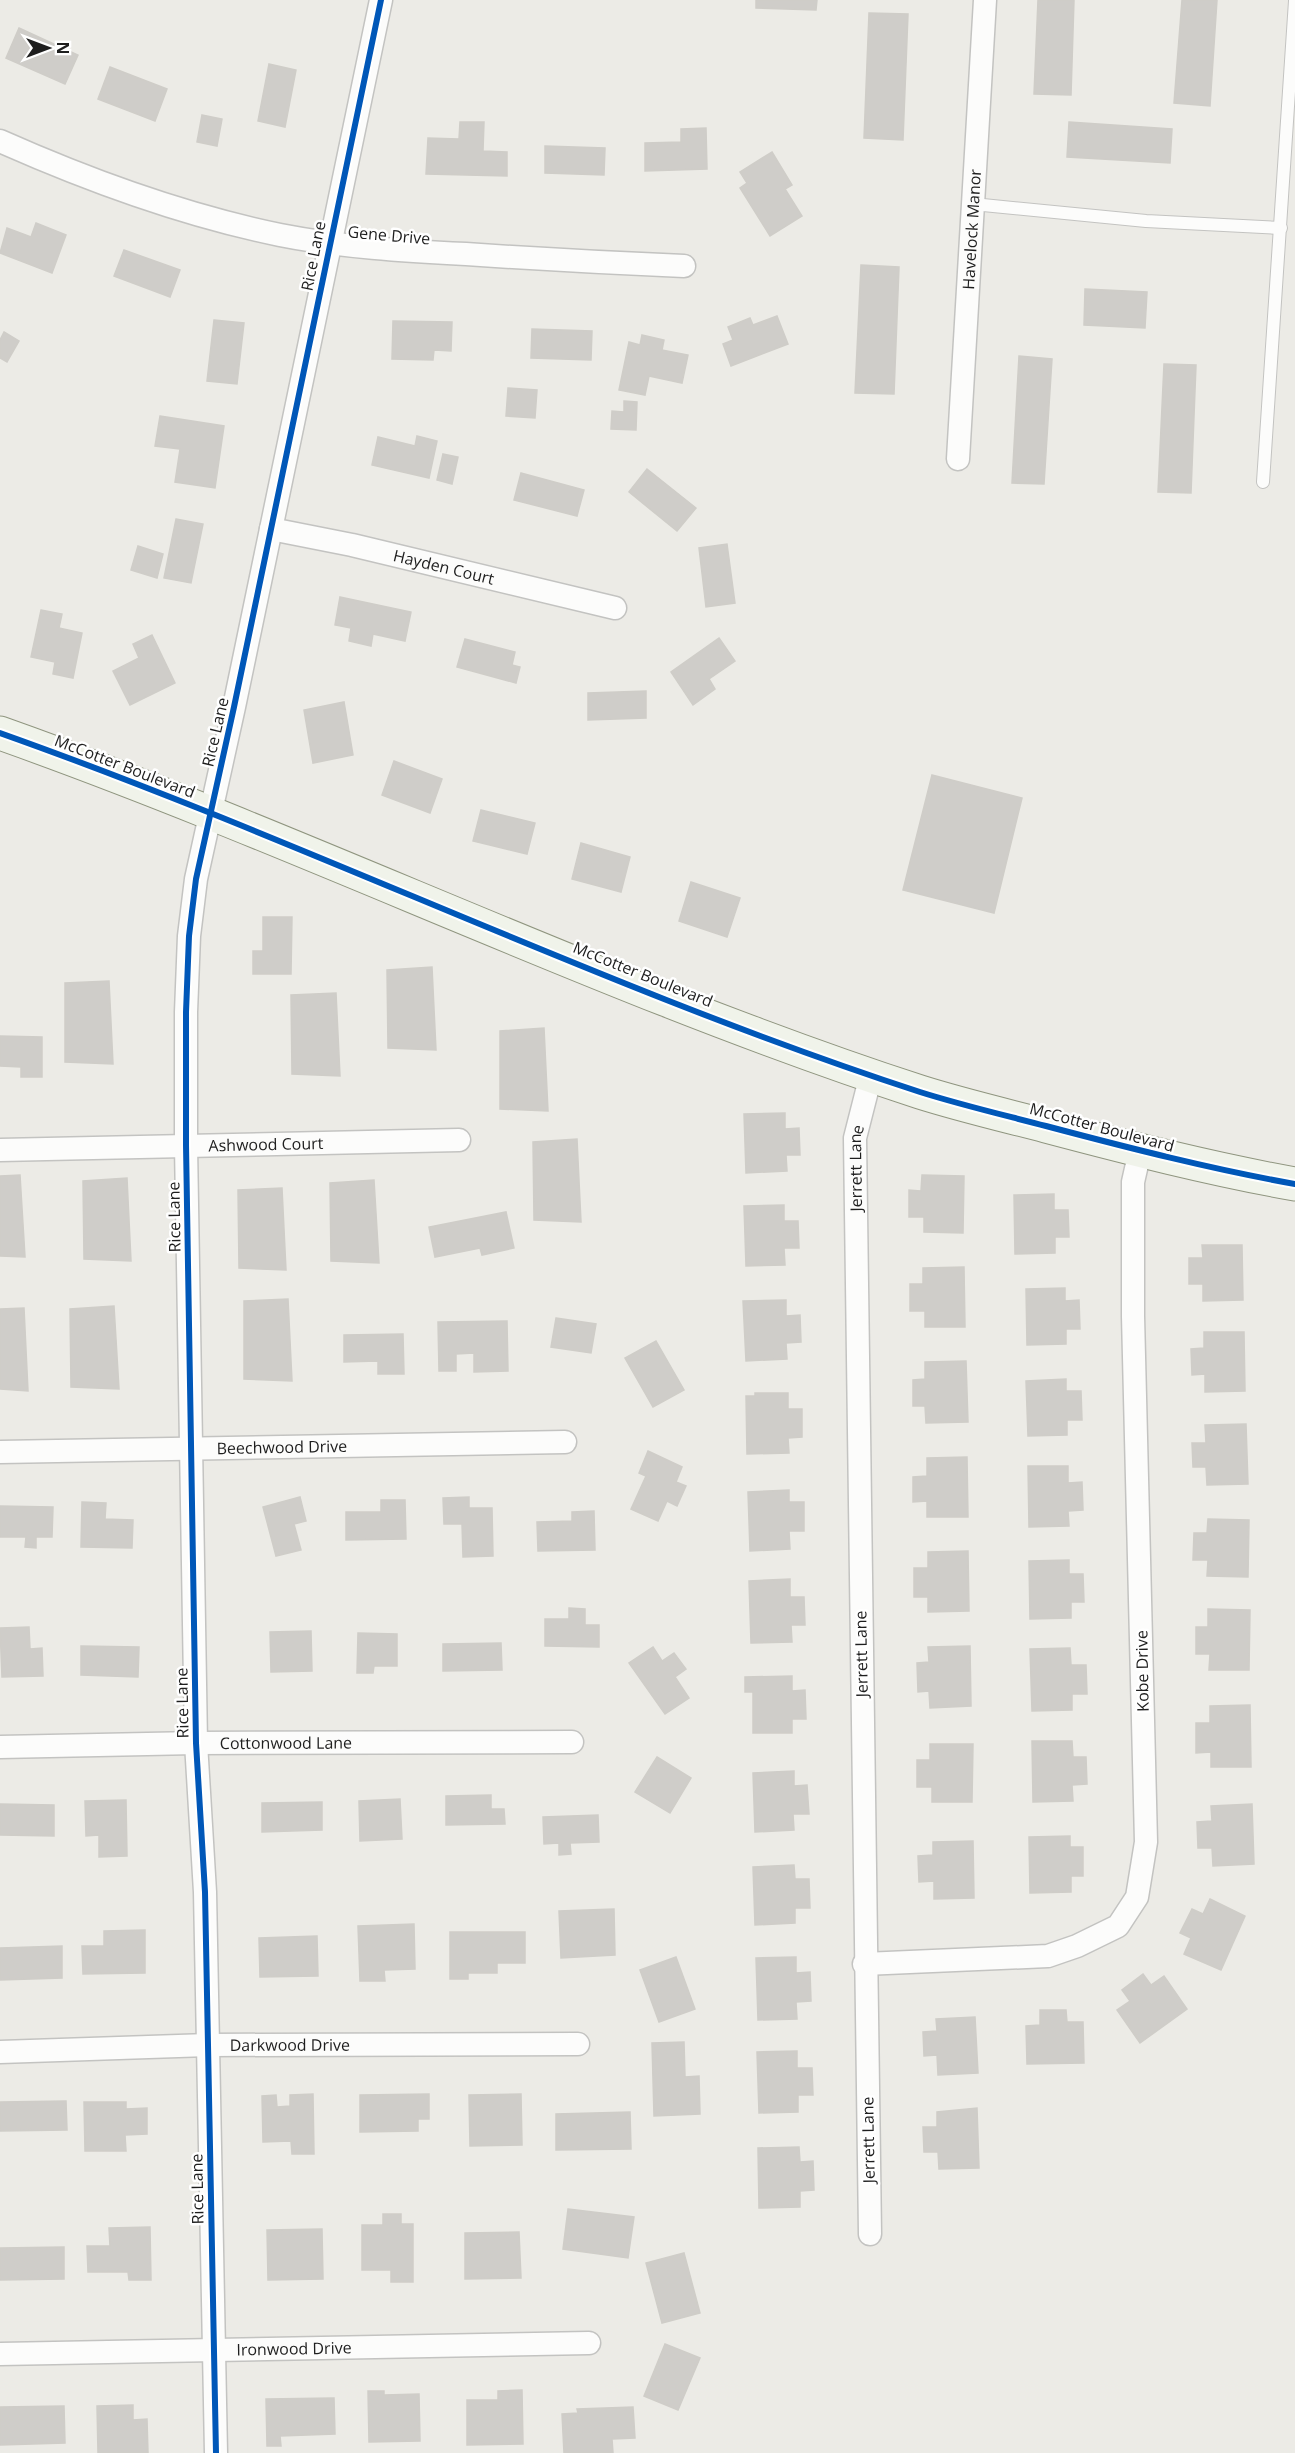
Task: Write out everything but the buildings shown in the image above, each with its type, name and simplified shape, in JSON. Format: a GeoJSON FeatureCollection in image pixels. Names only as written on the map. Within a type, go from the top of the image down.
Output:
{"type":"FeatureCollection","features":[{"type":"Feature","properties":{"kind":"street","name":"Rice Lane"},"geometry":{"type":"LineString","coordinates":[[216,2453],[205,1892],[196,1743],[186,1145],[186,1012],[189,936],[196,879],[381,0]]}},
{"type":"Feature","properties":{"kind":"street","name":"Havelock Manor"},"geometry":{"type":"LineString","coordinates":[[958,459],[984,0]]}},
{"type":"Feature","properties":{"kind":"street","name":"Gene Drive"},"geometry":{"type":"LineString","coordinates":[[0,141],[68,171],[133,194],[279,234],[329,243],[412,251],[684,266]]}},
{"type":"Feature","properties":{"kind":"street","name":"Hayden Court"},"geometry":{"type":"LineString","coordinates":[[271,529],[352,545],[615,608]]}},
{"type":"Feature","properties":{"kind":"street","name":"McCotter Boulevard"},"geometry":{"type":"LineString","coordinates":[[0,733],[210,813],[609,975],[922,1093],[1140,1151],[1295,1184]]}},
{"type":"Feature","properties":{"kind":"street","name":"Jerrett Lane"},"geometry":{"type":"LineString","coordinates":[[870,2234],[864,1964],[855,1138],[871,1075]]}},
{"type":"Feature","properties":{"kind":"street","name":"Ashwood Court"},"geometry":{"type":"LineString","coordinates":[[0,1150],[459,1140]]}},
{"type":"Feature","properties":{"kind":"street","name":"Kobe Drive"},"geometry":{"type":"LineString","coordinates":[[864,1964],[1048,1956],[1077,1946],[1118,1926],[1137,1897],[1146,1842],[1133,1316],[1133,1182],[1140,1151]]}},
{"type":"Feature","properties":{"kind":"street","name":"Beechwood Drive"},"geometry":{"type":"LineString","coordinates":[[0,1452],[565,1442]]}},
{"type":"Feature","properties":{"kind":"street","name":"Cottonwood Lane"},"geometry":{"type":"LineString","coordinates":[[0,1747],[196,1743],[572,1742]]}},
{"type":"Feature","properties":{"kind":"street","name":"Darkwood Drive"},"geometry":{"type":"LineString","coordinates":[[0,2052],[208,2045],[578,2044]]}},
{"type":"Feature","properties":{"kind":"street","name":"Ironwood Drive"},"geometry":{"type":"LineString","coordinates":[[0,2354],[589,2343]]}},
{"type":"Feature","properties":{"kind":"lane"},"geometry":{"type":"LineString","coordinates":[[1263,482],[1295,1]]}},
{"type":"Feature","properties":{"kind":"lane"},"geometry":{"type":"LineString","coordinates":[[973,204],[1146,222],[1281,228]]}},
{"type":"Feature","properties":{"kind":"cycle path"},"geometry":{"type":"LineString","coordinates":[[216,2453],[205,1892],[196,1743],[186,1145],[186,1012],[189,936],[196,879],[381,0]]}},
{"type":"Feature","properties":{"kind":"cycle path"},"geometry":{"type":"LineString","coordinates":[[0,733],[231,821],[573,963],[803,1052],[967,1106],[1170,1158],[1295,1184]]}}]}
